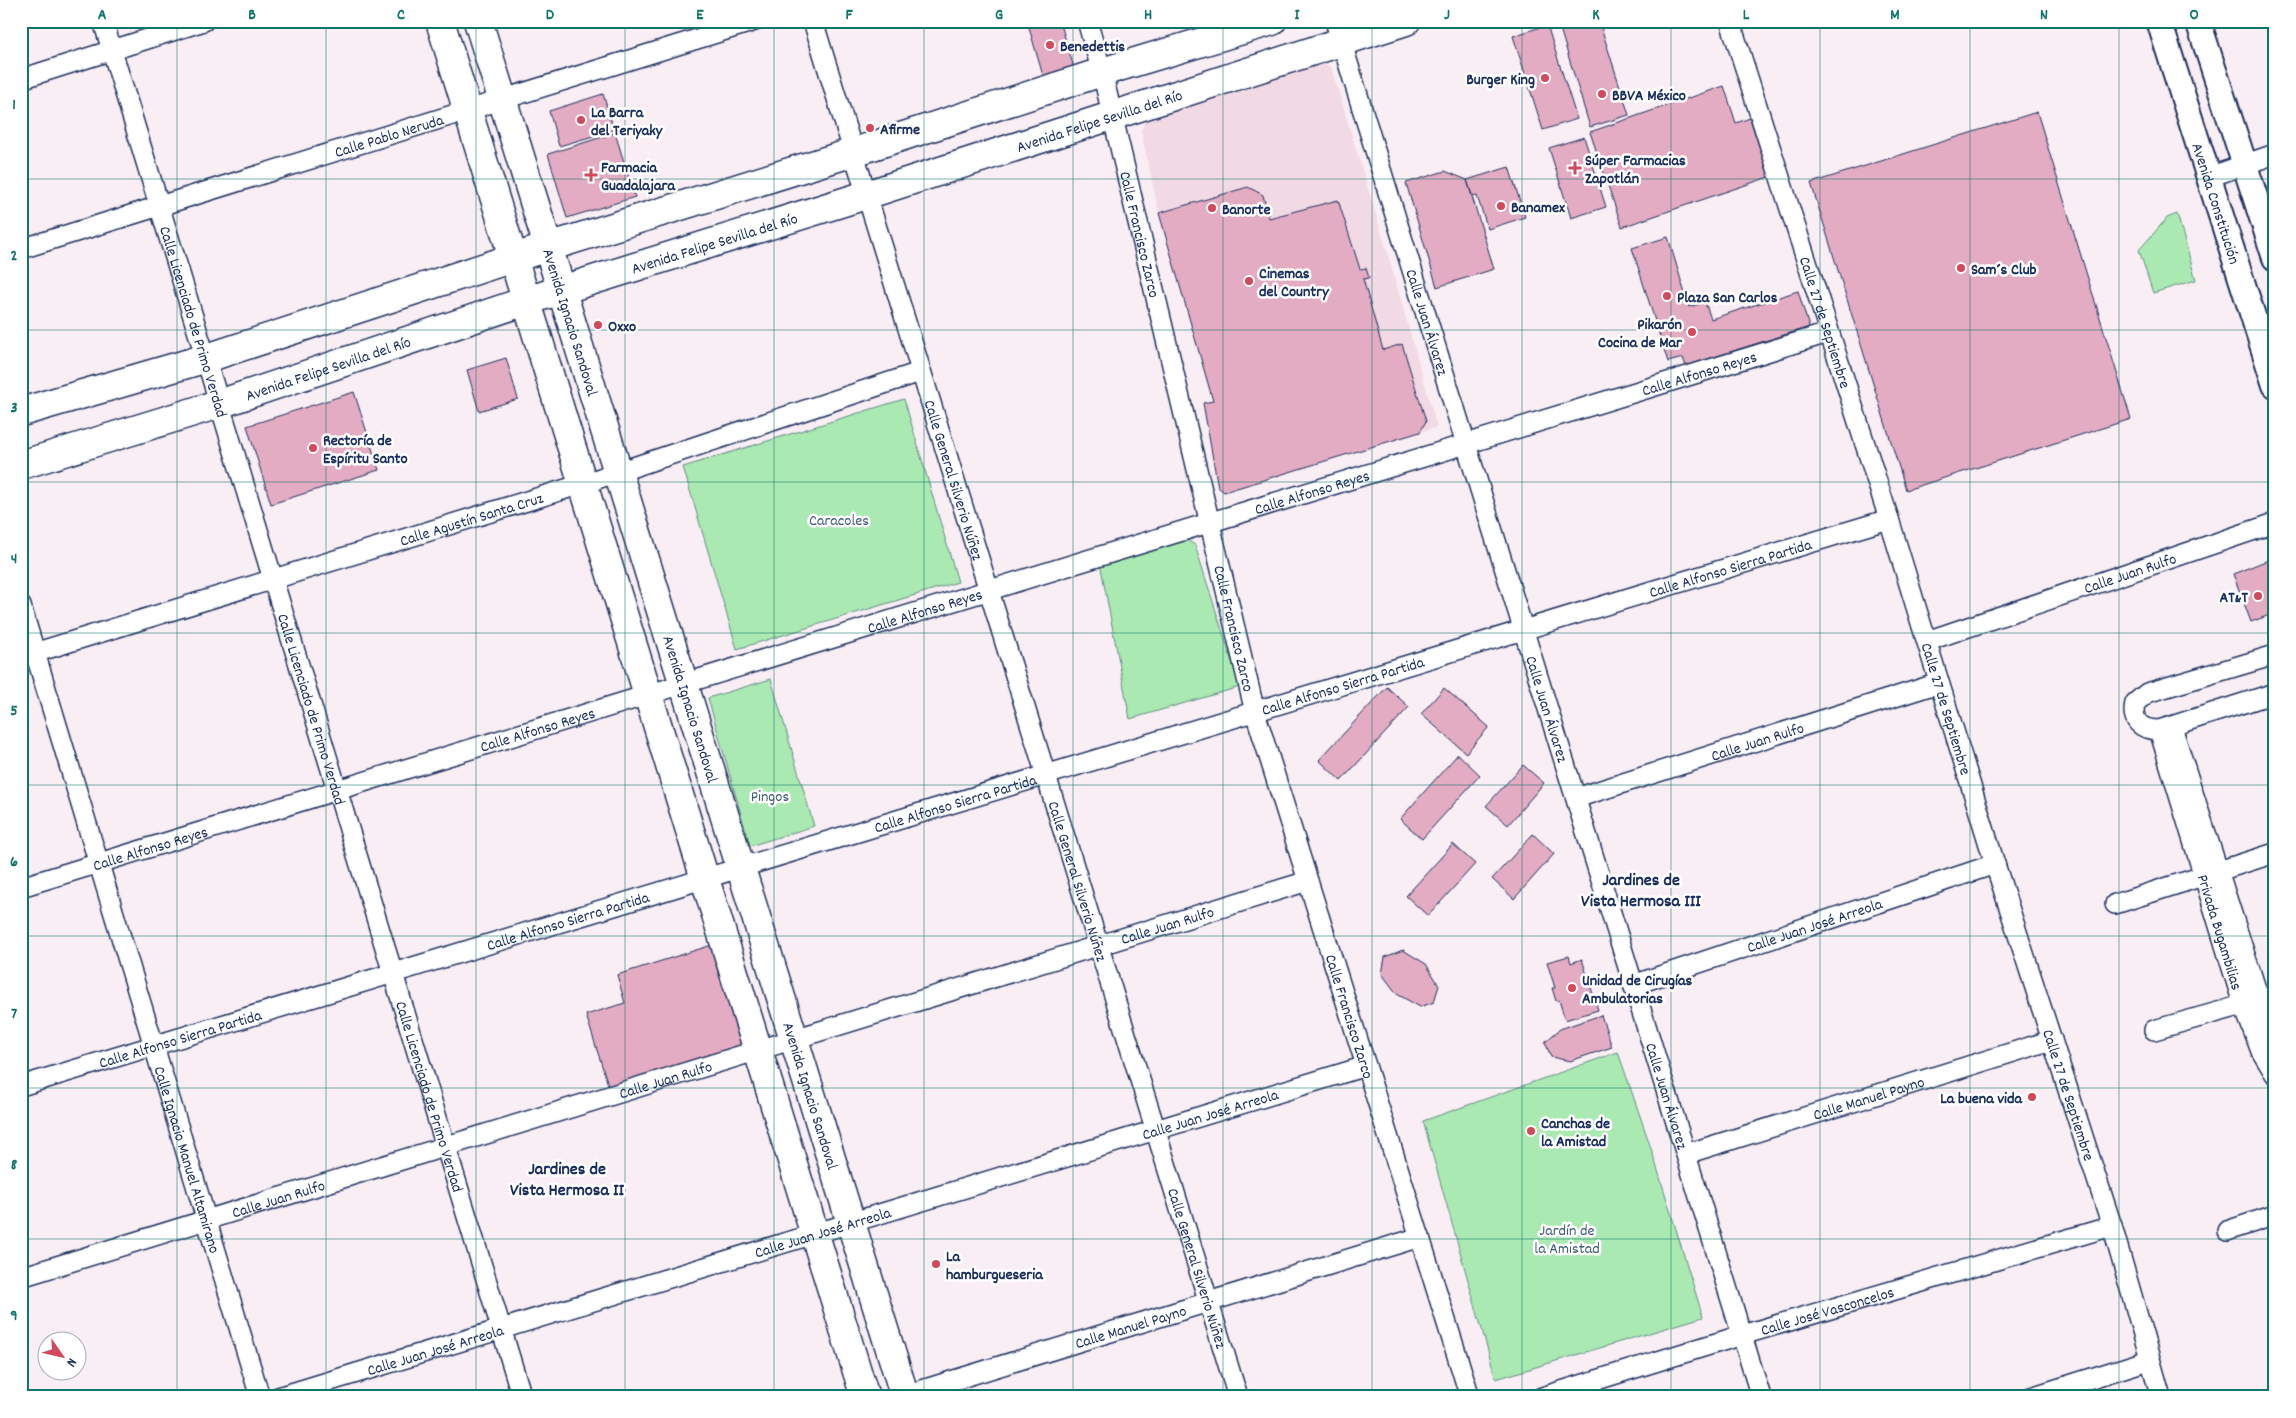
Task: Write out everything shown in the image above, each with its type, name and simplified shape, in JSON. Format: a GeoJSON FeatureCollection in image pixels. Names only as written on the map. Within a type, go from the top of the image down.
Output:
{"type":"FeatureCollection","features":[{"type":"Feature","properties":{"kind":"main road"},"geometry":{"type":"LineString","coordinates":[[440,21],[865,1397]]}},
{"type":"Feature","properties":{"kind":"main road","name":"Avenida Ignacio Sandoval"},"geometry":{"type":"LineString","coordinates":[[478,21],[851,1222],[903,1396]]}},
{"type":"Feature","properties":{"kind":"main road"},"geometry":{"type":"LineString","coordinates":[[21,412],[207,358],[513,258],[854,152],[1102,72],[1272,21]]}},
{"type":"Feature","properties":{"kind":"main road","name":"Avenida Felipe Sevilla del Río"},"geometry":{"type":"LineString","coordinates":[[21,465],[219,404],[526,301],[1112,116],[1339,32],[1406,21]]}},
{"type":"Feature","properties":{"kind":"street","name":"Calle Licenciado de Primo Verdad"},"geometry":{"type":"LineString","coordinates":[[103,21],[522,1397]]}},
{"type":"Feature","properties":{"kind":"street"},"geometry":{"type":"LineString","coordinates":[[21,79],[204,21]]}},
{"type":"Feature","properties":{"kind":"street","name":"Calle Pablo Neruda"},"geometry":{"type":"LineString","coordinates":[[21,249],[755,21]]}},
{"type":"Feature","properties":{"kind":"street","name":"Calle General Silverio Núñez"},"geometry":{"type":"LineString","coordinates":[[813,21],[1238,1397]]}},
{"type":"Feature","properties":{"kind":"street","name":"Calle Francisco Zarco"},"geometry":{"type":"LineString","coordinates":[[1087,21],[1102,72],[1254,712],[1470,1397]]}},
{"type":"Feature","properties":{"kind":"street","name":"Calle 27 de Septiembre"},"geometry":{"type":"LineString","coordinates":[[1730,21],[1828,333],[1889,519],[1995,864],[2112,1226],[2160,1397]]}},
{"type":"Feature","properties":{"kind":"street","name":"Avenida Constitución"},"geometry":{"type":"LineString","coordinates":[[2158,21],[2208,177],[2267,336],[2275,385]]}},
{"type":"Feature","properties":{"kind":"street"},"geometry":{"type":"LineString","coordinates":[[2198,21],[2275,258]]}},
{"type":"Feature","properties":{"kind":"street","name":"Calle Juan Álvarez"},"geometry":{"type":"LineString","coordinates":[[1339,32],[1761,1397]]}},
{"type":"Feature","properties":{"kind":"street"},"geometry":{"type":"LineString","coordinates":[[2208,177],[2275,154]]}},
{"type":"Feature","properties":{"kind":"street","name":"Calle Alfonso Reyes"},"geometry":{"type":"LineString","coordinates":[[21,887],[1828,333]]}},
{"type":"Feature","properties":{"kind":"street","name":"Calle Agustín Santa Cruz"},"geometry":{"type":"LineString","coordinates":[[28,655],[582,484],[920,372]]}},
{"type":"Feature","properties":{"kind":"street","name":"Calle Alfonso Sierra Partida"},"geometry":{"type":"LineString","coordinates":[[21,1086],[1889,519]]}},
{"type":"Feature","properties":{"kind":"street","name":"Calle Juan Rulfo"},"geometry":{"type":"LineString","coordinates":[[1927,641],[2275,523]]}},
{"type":"Feature","properties":{"kind":"street","name":"Calle Ignacio Manuel Altamirano"},"geometry":{"type":"LineString","coordinates":[[21,606],[28,655],[99,863],[260,1397]]}},
{"type":"Feature","properties":{"kind":"street"},"geometry":{"type":"LineString","coordinates":[[2275,655],[2147,693],[2139,698],[2134,709],[2136,720],[2146,729],[2165,728],[2275,693]]}},
{"type":"Feature","properties":{"kind":"street","name":"Calle Juan Rulfo"},"geometry":{"type":"LineString","coordinates":[[1576,798],[1939,683]]}},
{"type":"Feature","properties":{"kind":"street","name":"Privada Bugambilias"},"geometry":{"type":"LineString","coordinates":[[2165,728],[2211,873],[2259,999],[2275,1048]]}},
{"type":"Feature","properties":{"kind":"street"},"geometry":{"type":"LineString","coordinates":[[2115,904],[2275,853]]}},
{"type":"Feature","properties":{"kind":"street","name":"Calle Juan José Arreola"},"geometry":{"type":"LineString","coordinates":[[1634,985],[1995,864]]}},
{"type":"Feature","properties":{"kind":"street","name":"Calle Juan Rulfo"},"geometry":{"type":"LineString","coordinates":[[21,1277],[1308,881]]}},
{"type":"Feature","properties":{"kind":"street"},"geometry":{"type":"LineString","coordinates":[[2154,1030],[2259,999]]}},
{"type":"Feature","properties":{"kind":"street","name":"Privada Bugambilias"},"geometry":{"type":"LineString","coordinates":[[2259,999],[2261,1050],[2275,1074]]}},
{"type":"Feature","properties":{"kind":"street","name":"Calle Manuel Payno"},"geometry":{"type":"LineString","coordinates":[[1686,1154],[2052,1040]]}},
{"type":"Feature","properties":{"kind":"street","name":"Calle Juan José Arreola"},"geometry":{"type":"LineString","coordinates":[[278,1397],[1366,1066]]}},
{"type":"Feature","properties":{"kind":"street"},"geometry":{"type":"LineString","coordinates":[[2227,1231],[2275,1215]]}},
{"type":"Feature","properties":{"kind":"street","name":"Calle José Vasconcelos"},"geometry":{"type":"LineString","coordinates":[[1542,1397],[1742,1335],[2112,1226]]}},
{"type":"Feature","properties":{"kind":"street","name":"Calle Manuel Payno"},"geometry":{"type":"LineString","coordinates":[[903,1396],[1420,1237]]}},
{"type":"Feature","properties":{"kind":"street"},"geometry":{"type":"LineString","coordinates":[[2030,1397],[2149,1360]]}},
{"type":"Feature","properties":{"kind":"shaded area"},"geometry":{"type":"Polygon","coordinates":[[[1322,63],[1331,67],[1387,251],[1437,427],[1224,492],[1218,487],[1203,403],[1213,401],[1159,213],[1141,131],[1146,119],[1322,63]]]}},
{"type":"Feature","properties":{"kind":"green space"},"geometry":{"type":"Polygon","coordinates":[[[2177,214],[2196,280],[2153,293],[2139,250],[2167,218],[2177,214]]]}},
{"type":"Feature","properties":{"kind":"green space","name":"Caracoles"},"geometry":{"type":"Polygon","coordinates":[[[904,399],[958,582],[737,649],[683,467],[904,399]]]}},
{"type":"Feature","properties":{"kind":"green space"},"geometry":{"type":"Polygon","coordinates":[[[1185,539],[1195,545],[1240,687],[1130,719],[1100,563],[1185,539]]]}},
{"type":"Feature","properties":{"kind":"green space","name":"Pingos"},"geometry":{"type":"Polygon","coordinates":[[[771,679],[814,826],[750,846],[708,698],[771,679]]]}},
{"type":"Feature","properties":{"kind":"green space","name":"Jardín de la Amistad"},"geometry":{"type":"Polygon","coordinates":[[[1618,1052],[1650,1145],[1703,1317],[1496,1379],[1423,1121],[1618,1052]]]}},
{"type":"Feature","properties":{"kind":"building","name":"Benedettis"},"geometry":{"type":"Polygon","coordinates":[[[1027,21],[1060,21],[1074,68],[1044,79],[1027,21]]]}},
{"type":"Feature","properties":{"kind":"building"},"geometry":{"type":"Polygon","coordinates":[[[1599,21],[1629,115],[1590,127],[1558,22],[1599,21]]]}},
{"type":"Feature","properties":{"kind":"building","name":"Burger King"},"geometry":{"type":"Polygon","coordinates":[[[1547,25],[1577,119],[1543,130],[1513,36],[1547,25]]]}},
{"type":"Feature","properties":{"kind":"building"},"geometry":{"type":"Polygon","coordinates":[[[1724,86],[1736,123],[1750,118],[1769,177],[1622,227],[1590,132],[1724,86]]]}},
{"type":"Feature","properties":{"kind":"building","name":"La Barra del Teriyaky"},"geometry":{"type":"Polygon","coordinates":[[[603,94],[614,130],[559,146],[549,111],[603,94]]]}},
{"type":"Feature","properties":{"kind":"building","name":"Sam´s Club"},"geometry":{"type":"Polygon","coordinates":[[[2037,112],[2131,419],[1906,490],[1811,183],[2037,112]]]}},
{"type":"Feature","properties":{"kind":"building","name":"Farmacia Guadalajara"},"geometry":{"type":"Polygon","coordinates":[[[615,133],[635,197],[567,218],[548,154],[615,133]]]}},
{"type":"Feature","properties":{"kind":"building"},"geometry":{"type":"Polygon","coordinates":[[[1584,137],[1606,207],[1571,218],[1549,148],[1584,137]]]}},
{"type":"Feature","properties":{"kind":"building","name":"Banamex"},"geometry":{"type":"Polygon","coordinates":[[[1509,167],[1525,217],[1488,229],[1477,196],[1472,195],[1467,180],[1509,167]]]}},
{"type":"Feature","properties":{"kind":"building"},"geometry":{"type":"Polygon","coordinates":[[[1445,171],[1467,180],[1494,269],[1437,287],[1406,183],[1445,171]]]}},
{"type":"Feature","properties":{"kind":"building"},"geometry":{"type":"Polygon","coordinates":[[[1248,187],[1263,195],[1269,218],[1338,200],[1360,269],[1366,268],[1369,278],[1363,279],[1383,350],[1402,344],[1426,421],[1420,432],[1224,492],[1218,487],[1203,403],[1213,401],[1159,213],[1248,187]]]}},
{"type":"Feature","properties":{"kind":"building","name":"Plaza San Carlos"},"geometry":{"type":"Polygon","coordinates":[[[1668,237],[1689,307],[1705,302],[1711,319],[1798,291],[1809,327],[1686,366],[1683,358],[1668,362],[1632,248],[1668,237]]]}},
{"type":"Feature","properties":{"kind":"building"},"geometry":{"type":"Polygon","coordinates":[[[506,358],[518,399],[479,411],[467,370],[506,358]]]}},
{"type":"Feature","properties":{"kind":"building","name":"Rectoría de Espíritu Santo"},"geometry":{"type":"Polygon","coordinates":[[[354,392],[379,470],[271,504],[247,426],[354,392]]]}},
{"type":"Feature","properties":{"kind":"building","name":"AT&T"},"geometry":{"type":"Polygon","coordinates":[[[2268,560],[2275,578],[2275,613],[2251,622],[2233,574],[2268,560]]]}},
{"type":"Feature","properties":{"kind":"building"},"geometry":{"type":"Polygon","coordinates":[[[1387,687],[1409,707],[1341,781],[1319,760],[1387,687]]]}},
{"type":"Feature","properties":{"kind":"building"},"geometry":{"type":"Polygon","coordinates":[[[1444,688],[1489,727],[1466,753],[1421,714],[1444,688]]]}},
{"type":"Feature","properties":{"kind":"building"},"geometry":{"type":"Polygon","coordinates":[[[1458,754],[1480,775],[1422,839],[1400,819],[1458,754]]]}},
{"type":"Feature","properties":{"kind":"building"},"geometry":{"type":"Polygon","coordinates":[[[1523,765],[1544,783],[1508,825],[1486,806],[1523,765]]]}},
{"type":"Feature","properties":{"kind":"building"},"geometry":{"type":"Polygon","coordinates":[[[1533,834],[1554,854],[1514,899],[1492,879],[1533,834]]]}},
{"type":"Feature","properties":{"kind":"building"},"geometry":{"type":"Polygon","coordinates":[[[1453,844],[1475,864],[1428,916],[1406,896],[1453,844]]]}},
{"type":"Feature","properties":{"kind":"building"},"geometry":{"type":"Polygon","coordinates":[[[712,945],[744,1048],[610,1091],[586,1015],[625,1003],[617,975],[712,945]]]}},
{"type":"Feature","properties":{"kind":"building"},"geometry":{"type":"Polygon","coordinates":[[[1403,950],[1426,964],[1439,985],[1434,1002],[1420,1007],[1397,994],[1382,974],[1385,957],[1403,950]]]}},
{"type":"Feature","properties":{"kind":"building","name":"Unidad de Cirugías Ambulatorias"},"geometry":{"type":"Polygon","coordinates":[[[1569,956],[1571,963],[1582,959],[1598,1010],[1565,1020],[1559,1000],[1556,1001],[1552,988],[1555,988],[1547,962],[1569,956]]]}},
{"type":"Feature","properties":{"kind":"building"},"geometry":{"type":"Polygon","coordinates":[[[1601,1015],[1612,1047],[1570,1061],[1551,1057],[1545,1042],[1560,1029],[1601,1015]]]}},
{"type":"Feature","properties":{"kind":"place","name":"Benedettis"},"geometry":{"type":"Point","coordinates":[1050,45]}},
{"type":"Feature","properties":{"kind":"place","name":"Burger King"},"geometry":{"type":"Point","coordinates":[1545,78]}},
{"type":"Feature","properties":{"kind":"place","name":"BBVA México"},"geometry":{"type":"Point","coordinates":[1602,94]}},
{"type":"Feature","properties":{"kind":"place","name":"La Barra del Teriyaky"},"geometry":{"type":"Point","coordinates":[581,120]}},
{"type":"Feature","properties":{"kind":"place","name":"Afirme"},"geometry":{"type":"Point","coordinates":[870,128]}},
{"type":"Feature","properties":{"kind":"place","name":"Súper Farmacias Zapotlán"},"geometry":{"type":"Point","coordinates":[1575,168]}},
{"type":"Feature","properties":{"kind":"place","name":"Farmacia Guadalajara"},"geometry":{"type":"Point","coordinates":[591,175]}},
{"type":"Feature","properties":{"kind":"place","name":"Banamex"},"geometry":{"type":"Point","coordinates":[1501,206]}},
{"type":"Feature","properties":{"kind":"place","name":"Banorte"},"geometry":{"type":"Point","coordinates":[1212,208]}},
{"type":"Feature","properties":{"kind":"place","name":"Sam´s Club"},"geometry":{"type":"Point","coordinates":[1961,268]}},
{"type":"Feature","properties":{"kind":"place","name":"Cinemas del Country"},"geometry":{"type":"Point","coordinates":[1249,281]}},
{"type":"Feature","properties":{"kind":"place","name":"Plaza San Carlos"},"geometry":{"type":"Point","coordinates":[1667,296]}},
{"type":"Feature","properties":{"kind":"place","name":"Oxxo"},"geometry":{"type":"Point","coordinates":[598,325]}},
{"type":"Feature","properties":{"kind":"place","name":"Pikarón Cocina de Mar"},"geometry":{"type":"Point","coordinates":[1692,332]}},
{"type":"Feature","properties":{"kind":"place","name":"Rectoría de Espíritu Santo"},"geometry":{"type":"Point","coordinates":[313,448]}},
{"type":"Feature","properties":{"kind":"place","name":"AT&T"},"geometry":{"type":"Point","coordinates":[2258,596]}},
{"type":"Feature","properties":{"kind":"place","name":"Unidad de Cirugías Ambulatorias"},"geometry":{"type":"Point","coordinates":[1572,988]}},
{"type":"Feature","properties":{"kind":"place","name":"La buena vida"},"geometry":{"type":"Point","coordinates":[2032,1097]}},
{"type":"Feature","properties":{"kind":"place","name":"Canchas de la Amistad"},"geometry":{"type":"Point","coordinates":[1531,1131]}},
{"type":"Feature","properties":{"kind":"place","name":"La hamburgueseria"},"geometry":{"type":"Point","coordinates":[936,1264]}},
{"type":"Feature","properties":{"kind":"district","name":"Jardines de Vista Hermosa III"},"geometry":{"type":"Point","coordinates":[1641,890]}},
{"type":"Feature","properties":{"kind":"district","name":"Jardines de Vista Hermosa II"},"geometry":{"type":"Point","coordinates":[567,1178]}}]}
